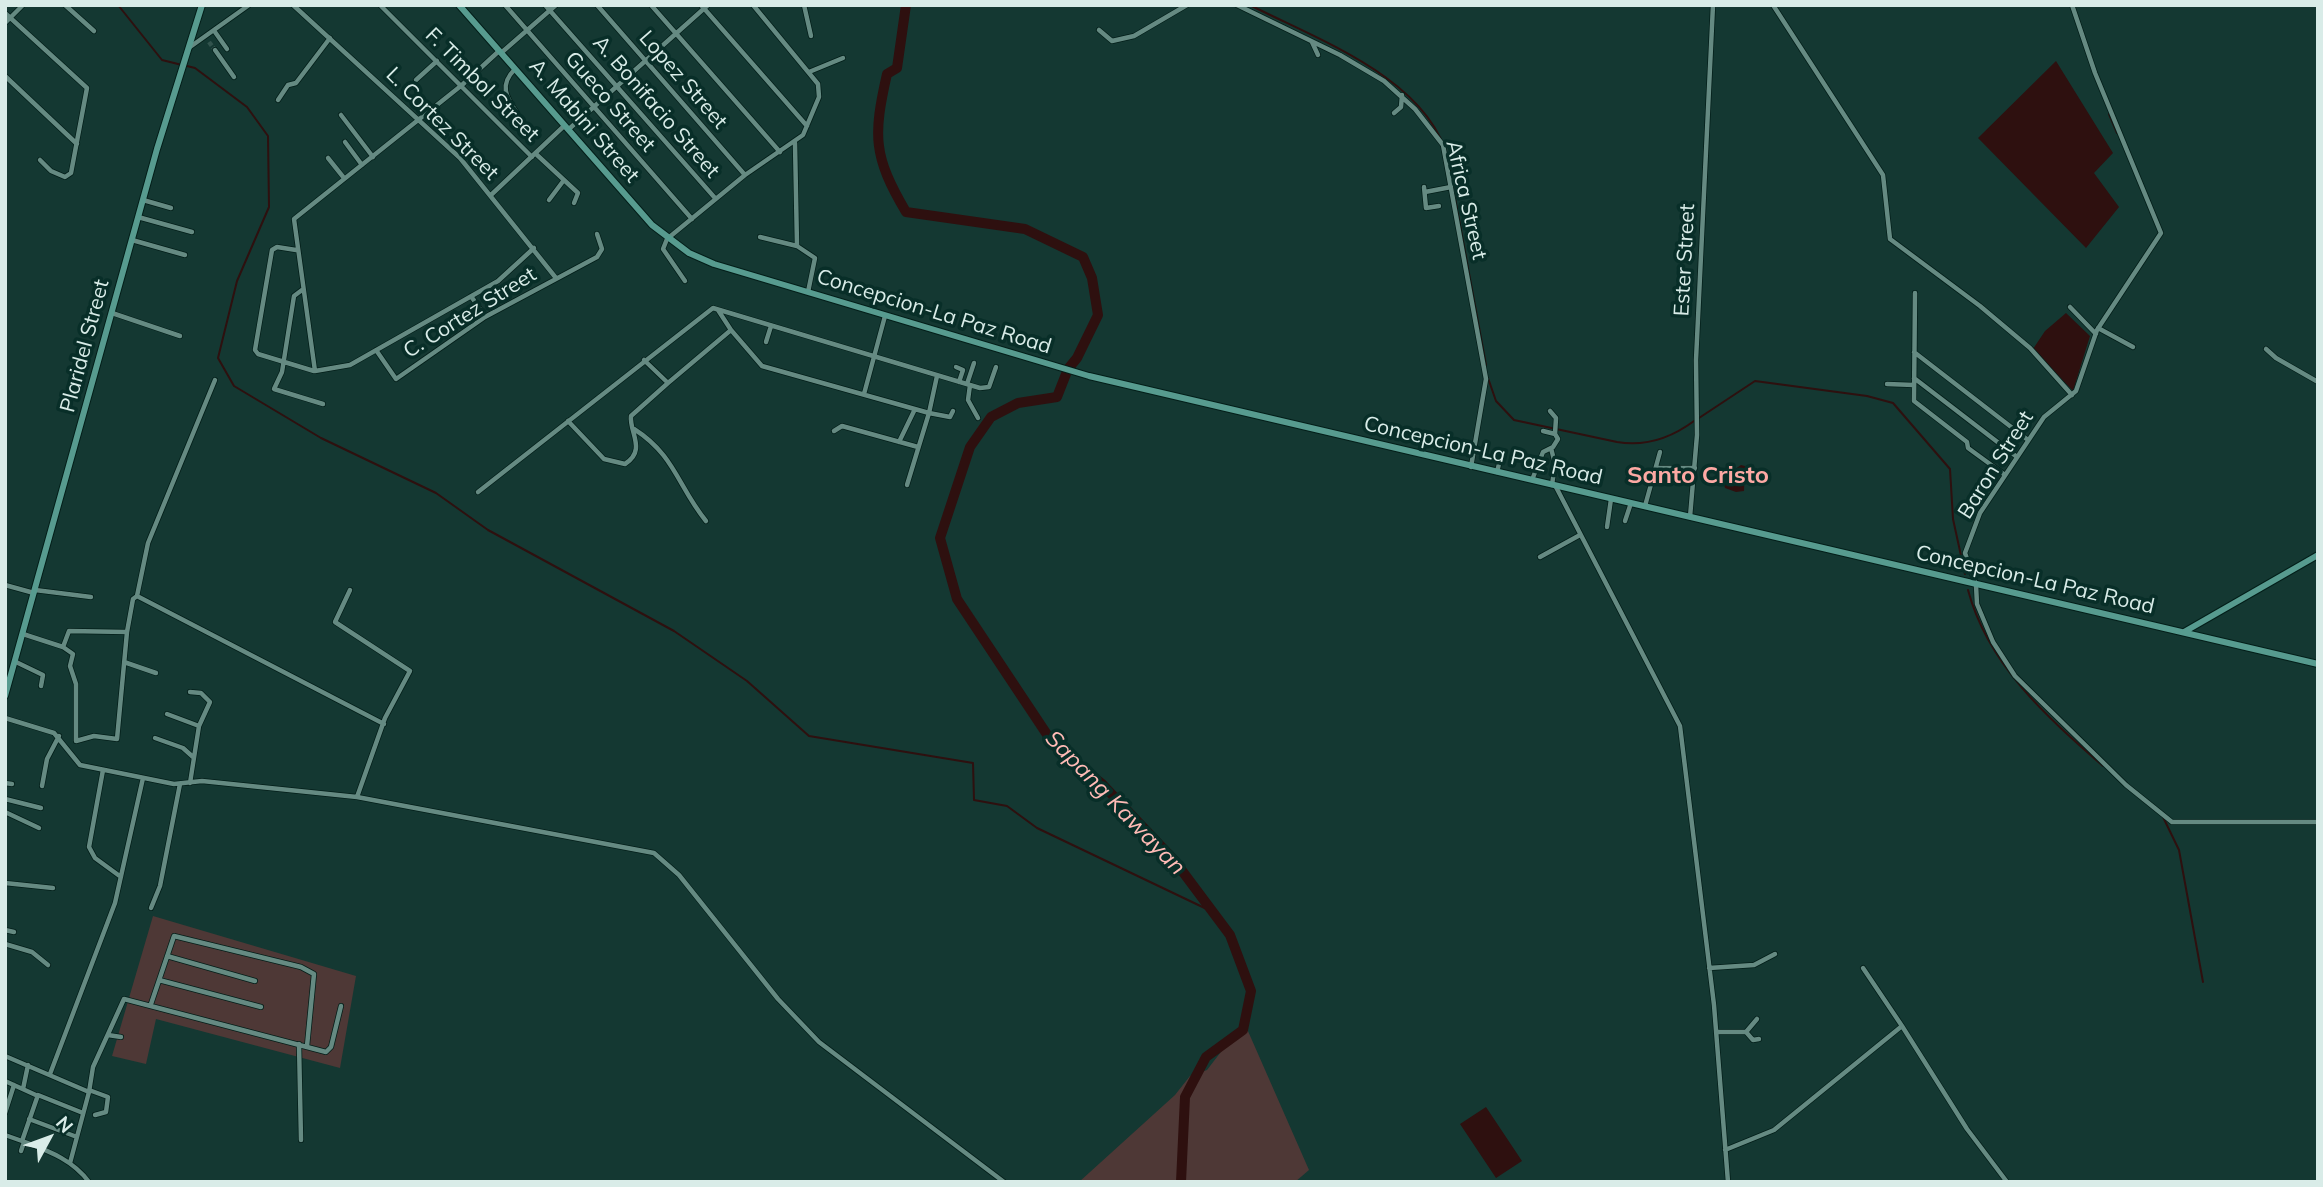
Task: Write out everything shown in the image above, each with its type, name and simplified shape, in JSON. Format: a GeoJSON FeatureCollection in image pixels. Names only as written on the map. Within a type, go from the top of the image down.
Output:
{"type":"FeatureCollection","features":[{"type":"Feature","properties":{"kind":"main road","name":"Plaridel Street"},"geometry":{"type":"LineString","coordinates":[[5,696],[138,217],[180,70],[202,5]]}},
{"type":"Feature","properties":{"kind":"main road","name":"A. Mabini Street"},"geometry":{"type":"LineString","coordinates":[[459,5],[667,239],[689,253]]}},
{"type":"Feature","properties":{"kind":"main road","name":"Concepcion-La Paz Road"},"geometry":{"type":"LineString","coordinates":[[689,253],[714,264],[1081,374],[2318,664]]}},
{"type":"Feature","properties":{"kind":"main road"},"geometry":{"type":"LineString","coordinates":[[2184,632],[2318,555]]}},
{"type":"Feature","properties":{"kind":"street"},"geometry":{"type":"LineString","coordinates":[[5,23],[23,5]]}},
{"type":"Feature","properties":{"kind":"street"},"geometry":{"type":"LineString","coordinates":[[65,5],[93,31]]}},
{"type":"Feature","properties":{"kind":"street"},"geometry":{"type":"LineString","coordinates":[[188,48],[207,40],[249,5]]}},
{"type":"Feature","properties":{"kind":"street","name":"L. Cortez Street"},"geometry":{"type":"LineString","coordinates":[[293,5],[460,158],[556,278]]}},
{"type":"Feature","properties":{"kind":"street","name":"F. Timbol Street"},"geometry":{"type":"LineString","coordinates":[[380,5],[534,156],[564,180]]}},
{"type":"Feature","properties":{"kind":"street","name":"Gueco Street"},"geometry":{"type":"LineString","coordinates":[[505,5],[692,219]]}},
{"type":"Feature","properties":{"kind":"street","name":"A. Bonifacio Street"},"geometry":{"type":"LineString","coordinates":[[545,5],[715,198]]}},
{"type":"Feature","properties":{"kind":"street"},"geometry":{"type":"LineString","coordinates":[[315,371],[296,250],[294,219],[462,85],[556,5]]}},
{"type":"Feature","properties":{"kind":"street","name":"Lopez Street"},"geometry":{"type":"LineString","coordinates":[[597,5],[745,175]]}},
{"type":"Feature","properties":{"kind":"street"},"geometry":{"type":"LineString","coordinates":[[651,5],[780,152]]}},
{"type":"Feature","properties":{"kind":"street"},"geometry":{"type":"LineString","coordinates":[[685,281],[663,249],[667,239],[745,175],[795,142],[807,126],[820,97],[809,72],[753,5]]}},
{"type":"Feature","properties":{"kind":"street"},"geometry":{"type":"LineString","coordinates":[[804,5],[811,36]]}},
{"type":"Feature","properties":{"kind":"street"},"geometry":{"type":"LineString","coordinates":[[1099,30],[1112,41],[1128,38],[1187,5]]}},
{"type":"Feature","properties":{"kind":"street","name":"Africa Street"},"geometry":{"type":"LineString","coordinates":[[1237,5],[1369,72],[1402,95],[1443,145],[1486,379],[1471,467]]}},
{"type":"Feature","properties":{"kind":"street","name":"Ester Street"},"geometry":{"type":"LineString","coordinates":[[1690,517],[1695,468],[1713,5]]}},
{"type":"Feature","properties":{"kind":"street"},"geometry":{"type":"LineString","coordinates":[[1773,5],[1883,175],[1890,239],[1980,306],[2029,348],[2072,395]]}},
{"type":"Feature","properties":{"kind":"street","name":"Baron Street"},"geometry":{"type":"LineString","coordinates":[[2072,5],[2091,64],[2161,233],[2097,331],[2079,388],[2044,417],[1979,513],[1967,544],[1966,562],[1976,585],[1975,597],[1979,612],[2015,676],[2126,785],[2172,822],[2318,822]]}},
{"type":"Feature","properties":{"kind":"street"},"geometry":{"type":"LineString","coordinates":[[491,195],[677,34],[704,7],[807,126]]}},
{"type":"Feature","properties":{"kind":"street"},"geometry":{"type":"LineString","coordinates":[[5,13],[87,88],[78,144],[68,176],[51,172],[40,160]]}},
{"type":"Feature","properties":{"kind":"street"},"geometry":{"type":"LineString","coordinates":[[215,32],[227,49]]}},
{"type":"Feature","properties":{"kind":"street"},"geometry":{"type":"LineString","coordinates":[[278,100],[288,85],[296,83],[330,38]]}},
{"type":"Feature","properties":{"kind":"street"},"geometry":{"type":"LineString","coordinates":[[1312,42],[1318,55]]}},
{"type":"Feature","properties":{"kind":"street"},"geometry":{"type":"LineString","coordinates":[[215,50],[234,77]]}},
{"type":"Feature","properties":{"kind":"street"},"geometry":{"type":"LineString","coordinates":[[809,72],[843,58]]}},
{"type":"Feature","properties":{"kind":"street"},"geometry":{"type":"LineString","coordinates":[[416,80],[437,61]]}},
{"type":"Feature","properties":{"kind":"street"},"geometry":{"type":"LineString","coordinates":[[514,69],[504,86],[517,113]]}},
{"type":"Feature","properties":{"kind":"street"},"geometry":{"type":"LineString","coordinates":[[5,76],[78,144]]}},
{"type":"Feature","properties":{"kind":"street"},"geometry":{"type":"LineString","coordinates":[[1394,113],[1401,107],[1402,95]]}},
{"type":"Feature","properties":{"kind":"street"},"geometry":{"type":"LineString","coordinates":[[341,115],[373,157]]}},
{"type":"Feature","properties":{"kind":"street"},"geometry":{"type":"LineString","coordinates":[[345,142],[362,165]]}},
{"type":"Feature","properties":{"kind":"street"},"geometry":{"type":"LineString","coordinates":[[795,142],[799,197],[797,246]]}},
{"type":"Feature","properties":{"kind":"street"},"geometry":{"type":"LineString","coordinates":[[328,158],[344,178]]}},
{"type":"Feature","properties":{"kind":"street"},"geometry":{"type":"LineString","coordinates":[[549,200],[564,180],[580,195],[574,203]]}},
{"type":"Feature","properties":{"kind":"street"},"geometry":{"type":"LineString","coordinates":[[1439,206],[1426,208],[1424,189],[1451,187]]}},
{"type":"Feature","properties":{"kind":"street"},"geometry":{"type":"LineString","coordinates":[[143,200],[171,208]]}},
{"type":"Feature","properties":{"kind":"street"},"geometry":{"type":"LineString","coordinates":[[138,217],[192,232]]}},
{"type":"Feature","properties":{"kind":"street","name":"C. Cortez Street"},"geometry":{"type":"LineString","coordinates":[[376,350],[396,379],[485,317],[601,253],[597,234]]}},
{"type":"Feature","properties":{"kind":"street"},"geometry":{"type":"LineString","coordinates":[[760,237],[797,246],[815,258],[808,292]]}},
{"type":"Feature","properties":{"kind":"street"},"geometry":{"type":"LineString","coordinates":[[132,240],[185,255]]}},
{"type":"Feature","properties":{"kind":"street"},"geometry":{"type":"LineString","coordinates":[[296,250],[277,247],[272,250],[255,349],[258,354],[315,371],[346,367],[498,281],[534,248]]}},
{"type":"Feature","properties":{"kind":"street"},"geometry":{"type":"LineString","coordinates":[[302,289],[294,296],[284,361],[274,389],[323,404]]}},
{"type":"Feature","properties":{"kind":"street"},"geometry":{"type":"LineString","coordinates":[[1914,293],[1914,401],[1967,442],[1968,448],[2005,475]]}},
{"type":"Feature","properties":{"kind":"street"},"geometry":{"type":"LineString","coordinates":[[471,296],[485,317]]}},
{"type":"Feature","properties":{"kind":"street"},"geometry":{"type":"LineString","coordinates":[[2070,307],[2097,331],[2133,347]]}},
{"type":"Feature","properties":{"kind":"street"},"geometry":{"type":"LineString","coordinates":[[478,492],[712,308],[874,358],[987,388],[996,367]]}},
{"type":"Feature","properties":{"kind":"street"},"geometry":{"type":"LineString","coordinates":[[718,309],[731,330],[762,366],[950,418],[953,411]]}},
{"type":"Feature","properties":{"kind":"street"},"geometry":{"type":"LineString","coordinates":[[112,313],[180,337]]}},
{"type":"Feature","properties":{"kind":"street"},"geometry":{"type":"LineString","coordinates":[[864,394],[885,316]]}},
{"type":"Feature","properties":{"kind":"street"},"geometry":{"type":"LineString","coordinates":[[766,342],[771,326]]}},
{"type":"Feature","properties":{"kind":"street"},"geometry":{"type":"LineString","coordinates":[[568,421],[604,459],[625,464],[631,459],[637,443],[631,416],[731,330]]}},
{"type":"Feature","properties":{"kind":"street"},"geometry":{"type":"LineString","coordinates":[[2266,349],[2276,358],[2318,382]]}},
{"type":"Feature","properties":{"kind":"street"},"geometry":{"type":"LineString","coordinates":[[1914,352],[2028,440]]}},
{"type":"Feature","properties":{"kind":"street"},"geometry":{"type":"LineString","coordinates":[[644,360],[668,383]]}},
{"type":"Feature","properties":{"kind":"street"},"geometry":{"type":"LineString","coordinates":[[974,363],[968,384],[968,400],[978,418]]}},
{"type":"Feature","properties":{"kind":"street"},"geometry":{"type":"LineString","coordinates":[[956,367],[963,370],[959,382]]}},
{"type":"Feature","properties":{"kind":"street"},"geometry":{"type":"LineString","coordinates":[[906,485],[929,413],[937,376]]}},
{"type":"Feature","properties":{"kind":"street"},"geometry":{"type":"LineString","coordinates":[[1914,378],[2017,457]]}},
{"type":"Feature","properties":{"kind":"street"},"geometry":{"type":"LineString","coordinates":[[68,747],[76,741],[94,736],[117,739],[127,632],[148,543],[215,380]]}},
{"type":"Feature","properties":{"kind":"street"},"geometry":{"type":"LineString","coordinates":[[1887,384],[1914,385]]}},
{"type":"Feature","properties":{"kind":"street"},"geometry":{"type":"LineString","coordinates":[[899,442],[915,409]]}},
{"type":"Feature","properties":{"kind":"street"},"geometry":{"type":"LineString","coordinates":[[1532,481],[1543,452],[1551,448],[1558,439],[1556,418],[1550,411]]}},
{"type":"Feature","properties":{"kind":"street"},"geometry":{"type":"LineString","coordinates":[[834,431],[842,426],[918,447]]}},
{"type":"Feature","properties":{"kind":"street"},"geometry":{"type":"LineString","coordinates":[[633,429],[660,448],[666,461],[683,481],[694,507],[706,521]]}},
{"type":"Feature","properties":{"kind":"street"},"geometry":{"type":"LineString","coordinates":[[1543,431],[1556,431]]}},
{"type":"Feature","properties":{"kind":"street"},"geometry":{"type":"LineString","coordinates":[[1551,448],[1555,464],[1554,486],[1677,717],[1685,752],[1709,968],[1728,1182]]}},
{"type":"Feature","properties":{"kind":"street"},"geometry":{"type":"LineString","coordinates":[[1645,506],[1660,452]]}},
{"type":"Feature","properties":{"kind":"street"},"geometry":{"type":"LineString","coordinates":[[1497,473],[1501,456]]}},
{"type":"Feature","properties":{"kind":"street"},"geometry":{"type":"LineString","coordinates":[[1656,468],[1695,468]]}},
{"type":"Feature","properties":{"kind":"street"},"geometry":{"type":"LineString","coordinates":[[1607,527],[1611,499]]}},
{"type":"Feature","properties":{"kind":"street"},"geometry":{"type":"LineString","coordinates":[[1625,522],[1631,503]]}},
{"type":"Feature","properties":{"kind":"street"},"geometry":{"type":"LineString","coordinates":[[1540,557],[1580,535]]}},
{"type":"Feature","properties":{"kind":"street"},"geometry":{"type":"LineString","coordinates":[[5,585],[91,597]]}},
{"type":"Feature","properties":{"kind":"street"},"geometry":{"type":"LineString","coordinates":[[350,590],[335,620],[337,624],[410,671],[384,724],[357,797]]}},
{"type":"Feature","properties":{"kind":"street"},"geometry":{"type":"LineString","coordinates":[[137,596],[384,724]]}},
{"type":"Feature","properties":{"kind":"street"},"geometry":{"type":"LineString","coordinates":[[63,647],[69,631],[127,632]]}},
{"type":"Feature","properties":{"kind":"street"},"geometry":{"type":"LineString","coordinates":[[23,634],[63,647],[72,654],[69,666],[76,684],[76,741]]}},
{"type":"Feature","properties":{"kind":"street"},"geometry":{"type":"LineString","coordinates":[[16,662],[43,675],[41,685]]}},
{"type":"Feature","properties":{"kind":"street"},"geometry":{"type":"LineString","coordinates":[[124,662],[156,673]]}},
{"type":"Feature","properties":{"kind":"street"},"geometry":{"type":"LineString","coordinates":[[190,692],[201,693],[210,702],[199,726],[190,783]]}},
{"type":"Feature","properties":{"kind":"street"},"geometry":{"type":"LineString","coordinates":[[167,714],[199,726]]}},
{"type":"Feature","properties":{"kind":"street"},"geometry":{"type":"LineString","coordinates":[[5,718],[59,736],[79,765],[103,770],[180,785],[202,780],[357,797],[654,853],[679,875],[778,999],[819,1042],[1004,1182]]}},
{"type":"Feature","properties":{"kind":"street"},"geometry":{"type":"LineString","coordinates":[[42,786],[47,759],[59,736]]}},
{"type":"Feature","properties":{"kind":"street"},"geometry":{"type":"LineString","coordinates":[[155,738],[183,747],[193,757]]}},
{"type":"Feature","properties":{"kind":"street"},"geometry":{"type":"LineString","coordinates":[[103,770],[89,848],[95,858],[121,877]]}},
{"type":"Feature","properties":{"kind":"street"},"geometry":{"type":"LineString","coordinates":[[50,1074],[94,961],[121,877],[143,778]]}},
{"type":"Feature","properties":{"kind":"street"},"geometry":{"type":"LineString","coordinates":[[151,908],[160,886],[180,785]]}},
{"type":"Feature","properties":{"kind":"street"},"geometry":{"type":"LineString","coordinates":[[5,799],[41,808]]}},
{"type":"Feature","properties":{"kind":"street"},"geometry":{"type":"LineString","coordinates":[[5,812],[39,828]]}},
{"type":"Feature","properties":{"kind":"street"},"geometry":{"type":"LineString","coordinates":[[5,883],[53,888]]}},
{"type":"Feature","properties":{"kind":"street"},"geometry":{"type":"LineString","coordinates":[[5,930],[14,932]]}},
{"type":"Feature","properties":{"kind":"street"},"geometry":{"type":"LineString","coordinates":[[151,1004],[174,936],[178,935],[311,971],[314,974],[307,1046]]}},
{"type":"Feature","properties":{"kind":"street"},"geometry":{"type":"LineString","coordinates":[[5,944],[32,952],[48,965]]}},
{"type":"Feature","properties":{"kind":"street"},"geometry":{"type":"LineString","coordinates":[[1709,968],[1754,965],[1775,954]]}},
{"type":"Feature","properties":{"kind":"street"},"geometry":{"type":"LineString","coordinates":[[167,956],[255,981]]}},
{"type":"Feature","properties":{"kind":"street"},"geometry":{"type":"LineString","coordinates":[[1863,968],[1967,1129],[2007,1182]]}},
{"type":"Feature","properties":{"kind":"street"},"geometry":{"type":"LineString","coordinates":[[159,980],[261,1007]]}},
{"type":"Feature","properties":{"kind":"street"},"geometry":{"type":"LineString","coordinates":[[70,1163],[93,1067],[124,999],[329,1051],[341,1006]]}},
{"type":"Feature","properties":{"kind":"street"},"geometry":{"type":"LineString","coordinates":[[1746,1032],[1756,1019]]}},
{"type":"Feature","properties":{"kind":"street"},"geometry":{"type":"LineString","coordinates":[[1725,1150],[1774,1130],[1902,1026]]}},
{"type":"Feature","properties":{"kind":"street"},"geometry":{"type":"LineString","coordinates":[[1716,1032],[1746,1032],[1753,1040],[1759,1039]]}},
{"type":"Feature","properties":{"kind":"street"},"geometry":{"type":"LineString","coordinates":[[107,1035],[121,1037]]}},
{"type":"Feature","properties":{"kind":"street"},"geometry":{"type":"LineString","coordinates":[[299,1044],[301,1140]]}},
{"type":"Feature","properties":{"kind":"street"},"geometry":{"type":"LineString","coordinates":[[5,1056],[108,1097],[106,1112],[95,1115]]}},
{"type":"Feature","properties":{"kind":"street"},"geometry":{"type":"LineString","coordinates":[[23,1089],[28,1065]]}},
{"type":"Feature","properties":{"kind":"street"},"geometry":{"type":"LineString","coordinates":[[5,1082],[83,1113]]}},
{"type":"Feature","properties":{"kind":"street"},"geometry":{"type":"LineString","coordinates":[[5,1113],[15,1085]]}},
{"type":"Feature","properties":{"kind":"street"},"geometry":{"type":"LineString","coordinates":[[21,1151],[38,1096]]}},
{"type":"Feature","properties":{"kind":"street"},"geometry":{"type":"LineString","coordinates":[[29,1119],[78,1137]]}},
{"type":"Feature","properties":{"kind":"street"},"geometry":{"type":"LineString","coordinates":[[5,1135],[58,1155],[89,1182]]}},
{"type":"Feature","properties":{"kind":"shaded area"},"geometry":{"type":"Polygon","coordinates":[[[2056,61],[2113,153],[2094,173],[2119,207],[2086,248],[1978,138],[2056,61]]]}},
{"type":"Feature","properties":{"kind":"shaded area"},"geometry":{"type":"Polygon","coordinates":[[[2066,313],[2090,336],[2073,391],[2033,349],[2045,331],[2066,313]]]}},
{"type":"Feature","properties":{"kind":"shaded area"},"geometry":{"type":"Polygon","coordinates":[[[1741,465],[1745,466],[1744,491],[1736,492],[1725,488],[1722,478],[1741,465]]]}},
{"type":"Feature","properties":{"kind":"shaded area"},"geometry":{"type":"Polygon","coordinates":[[[153,916],[356,976],[340,1068],[156,1019],[146,1064],[112,1056],[153,916]]]}},
{"type":"Feature","properties":{"kind":"shaded area"},"geometry":{"type":"Polygon","coordinates":[[[1244,1022],[1309,1170],[1295,1182],[1079,1182],[1175,1095],[1190,1076],[1207,1070],[1244,1022]]]}},
{"type":"Feature","properties":{"kind":"shaded area"},"geometry":{"type":"Polygon","coordinates":[[[1486,1107],[1522,1161],[1496,1178],[1460,1124],[1486,1107]]]}},
{"type":"Feature","properties":{"kind":"waterway"},"geometry":{"type":"LineString","coordinates":[[118,5],[162,60],[182,65]]}},
{"type":"Feature","properties":{"kind":"waterway","name":"Sapang Kawayan"},"geometry":{"type":"LineString","coordinates":[[906,5],[897,68],[887,74],[878,130],[887,176],[906,212],[1025,229],[1083,257],[1092,278],[1098,315],[1077,358],[1068,369],[1057,397],[1018,403],[991,417],[970,447],[940,538],[957,599],[1054,745],[1102,784],[1174,860],[1230,935],[1251,991],[1243,1030],[1206,1057],[1185,1097],[1181,1182]]}},
{"type":"Feature","properties":{"kind":"waterway"},"geometry":{"type":"LineString","coordinates":[[1250,5],[1367,65],[1395,84],[1419,106],[1437,131],[1448,160],[1486,365]]}},
{"type":"Feature","properties":{"kind":"waterway"},"geometry":{"type":"LineString","coordinates":[[187,66],[195,68],[247,107],[268,136],[269,207],[237,281],[218,358],[234,386],[321,438],[436,493],[488,530],[674,631],[747,681],[809,736],[973,763],[974,800],[1007,806],[1037,828],[1213,912]]}},
{"type":"Feature","properties":{"kind":"waterway"},"geometry":{"type":"LineString","coordinates":[[2109,114],[2117,133]]}},
{"type":"Feature","properties":{"kind":"waterway"},"geometry":{"type":"LineString","coordinates":[[1488,378],[1496,401],[1514,420],[1617,442],[1658,440],[1694,421]]}},
{"type":"Feature","properties":{"kind":"waterway"},"geometry":{"type":"LineString","coordinates":[[1699,418],[1755,381],[1867,396],[1893,403],[1950,469],[1953,519],[1965,574]]}},
{"type":"Feature","properties":{"kind":"waterway"},"geometry":{"type":"LineString","coordinates":[[1968,590],[1977,617],[2004,665],[2041,708],[2103,766]]}},
{"type":"Feature","properties":{"kind":"waterway"},"geometry":{"type":"LineString","coordinates":[[2163,817],[2179,850],[2203,982]]}},
{"type":"Feature","properties":{"kind":"tunnel"},"geometry":{"type":"LineString","coordinates":[[209,42],[215,50]]}},
{"type":"Feature","properties":{"kind":"district","name":"Santo Cristo"},"geometry":{"type":"Point","coordinates":[1698,476]}}]}
